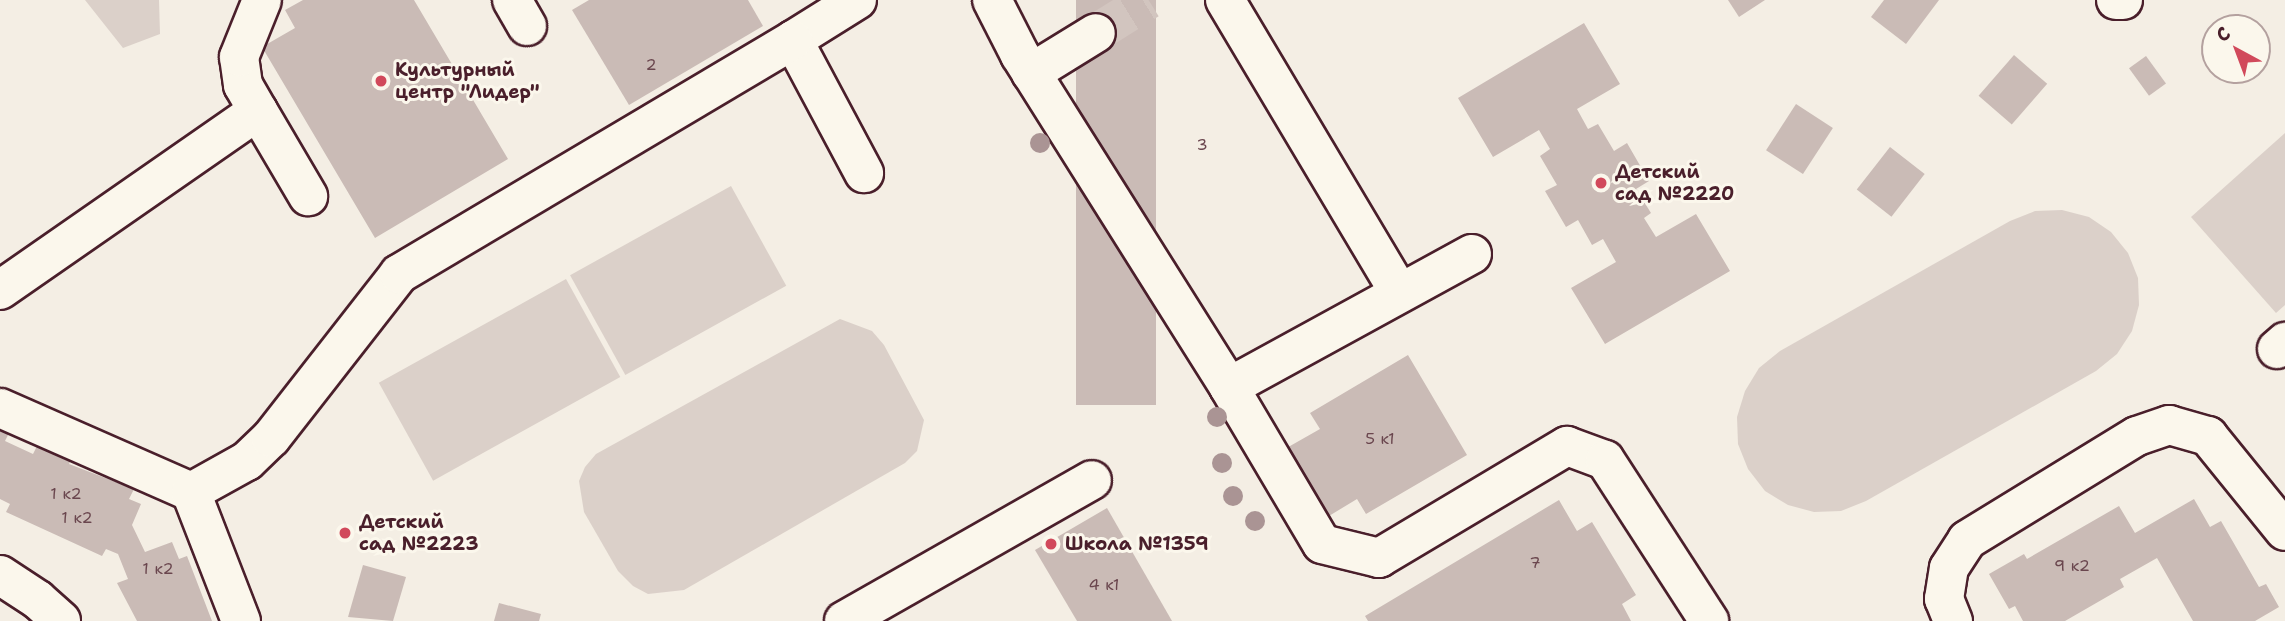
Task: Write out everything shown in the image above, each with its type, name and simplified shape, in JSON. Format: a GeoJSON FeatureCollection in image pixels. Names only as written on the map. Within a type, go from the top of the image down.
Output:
{"type":"FeatureCollection","features":[{"type":"Feature","properties":{"kind":"lane"},"geometry":{"type":"LineString","coordinates":[[262,0],[239,57],[243,85],[308,196]]}},
{"type":"Feature","properties":{"kind":"lane"},"geometry":{"type":"LineString","coordinates":[[191,492],[247,461],[271,438],[399,274],[857,0]]}},
{"type":"Feature","properties":{"kind":"lane"},"geometry":{"type":"LineString","coordinates":[[992,0],[1031,73],[1229,387],[1322,544],[1378,558],[1567,446],[1605,460],[1709,621]]}},
{"type":"Feature","properties":{"kind":"lane"},"geometry":{"type":"LineString","coordinates":[[1225,0],[1400,293]]}},
{"type":"Feature","properties":{"kind":"lane"},"geometry":{"type":"LineString","coordinates":[[2116,0],[2123,0]]}},
{"type":"Feature","properties":{"kind":"lane"},"geometry":{"type":"LineString","coordinates":[[1031,73],[1096,33]]}},
{"type":"Feature","properties":{"kind":"lane"},"geometry":{"type":"LineString","coordinates":[[793,40],[864,173]]}},
{"type":"Feature","properties":{"kind":"lane"},"geometry":{"type":"LineString","coordinates":[[0,290],[258,111]]}},
{"type":"Feature","properties":{"kind":"lane"},"geometry":{"type":"LineString","coordinates":[[1229,387],[1472,254]]}},
{"type":"Feature","properties":{"kind":"lane"},"geometry":{"type":"LineString","coordinates":[[0,408],[191,492],[241,621]]}},
{"type":"Feature","properties":{"kind":"lane"},"geometry":{"type":"LineString","coordinates":[[1953,621],[1944,599],[1950,568],[1967,540],[2137,436],[2169,425],[2208,436],[2285,531]]}},
{"type":"Feature","properties":{"kind":"lane"},"geometry":{"type":"LineString","coordinates":[[844,621],[1092,480]]}},
{"type":"Feature","properties":{"kind":"lane"},"geometry":{"type":"LineString","coordinates":[[0,575],[38,600],[61,621]]}},
{"type":"Feature","properties":{"kind":"shaded area"},"geometry":{"type":"Polygon","coordinates":[[[85,0],[159,0],[160,34],[123,48],[85,0]]]}},
{"type":"Feature","properties":{"kind":"shaded area"},"geometry":{"type":"Polygon","coordinates":[[[2285,133],[2285,305],[2276,313],[2191,217],[2285,133]]]}},
{"type":"Feature","properties":{"kind":"shaded area"},"geometry":{"type":"Polygon","coordinates":[[[731,186],[786,286],[625,375],[570,275],[731,186]]]}},
{"type":"Feature","properties":{"kind":"shaded area"},"geometry":{"type":"Polygon","coordinates":[[[2062,210],[2089,217],[2111,232],[2128,253],[2138,278],[2139,305],[2132,331],[2117,354],[2096,371],[1866,501],[1841,511],[1814,512],[1788,505],[1765,491],[1748,469],[1738,444],[1737,417],[1745,391],[1759,368],[1780,351],[2010,221],[2035,211],[2062,210]]]}},
{"type":"Feature","properties":{"kind":"shaded area"},"geometry":{"type":"Polygon","coordinates":[[[566,279],[620,377],[433,481],[379,383],[566,279]]]}},
{"type":"Feature","properties":{"kind":"shaded area"},"geometry":{"type":"Polygon","coordinates":[[[840,319],[872,331],[884,345],[924,420],[917,451],[905,463],[684,590],[648,594],[633,586],[618,571],[584,512],[579,481],[585,467],[596,454],[840,319]]]}},
{"type":"Feature","properties":{"kind":"building"},"geometry":{"type":"Polygon","coordinates":[[[303,0],[414,0],[508,159],[375,238],[262,47],[295,28],[285,10],[303,0]]]}},
{"type":"Feature","properties":{"kind":"building"},"geometry":{"type":"Polygon","coordinates":[[[589,0],[748,0],[763,26],[629,105],[572,10],[589,0]]]}},
{"type":"Feature","properties":{"kind":"building"},"geometry":{"type":"Polygon","coordinates":[[[1076,0],[1156,0],[1156,405],[1076,405],[1076,0]]]}},
{"type":"Feature","properties":{"kind":"building"},"geometry":{"type":"Polygon","coordinates":[[[1728,0],[1765,0],[1739,17],[1728,0]]]}},
{"type":"Feature","properties":{"kind":"building"},"geometry":{"type":"Polygon","coordinates":[[[1884,0],[1939,0],[1906,44],[1871,17],[1884,0]]]}},
{"type":"Feature","properties":{"kind":"building","name":"Детский сад №2220"},"geometry":{"type":"Polygon","coordinates":[[[1584,23],[1620,84],[1577,109],[1588,129],[1598,124],[1614,151],[1627,143],[1649,181],[1636,189],[1651,213],[1644,218],[1656,237],[1696,214],[1730,271],[1605,344],[1571,288],[1616,262],[1603,239],[1592,245],[1578,220],[1566,227],[1545,191],[1557,185],[1540,156],[1550,149],[1539,130],[1493,157],[1458,98],[1584,23]]]}},
{"type":"Feature","properties":{"kind":"building"},"geometry":{"type":"Polygon","coordinates":[[[2014,55],[2047,84],[2012,125],[1979,96],[2014,55]]]}},
{"type":"Feature","properties":{"kind":"building"},"geometry":{"type":"Polygon","coordinates":[[[2146,56],[2166,84],[2149,96],[2129,68],[2146,56]]]}},
{"type":"Feature","properties":{"kind":"building"},"geometry":{"type":"Polygon","coordinates":[[[1796,104],[1833,128],[1803,174],[1766,150],[1796,104]]]}},
{"type":"Feature","properties":{"kind":"building"},"geometry":{"type":"Polygon","coordinates":[[[1890,147],[1925,174],[1891,217],[1857,190],[1890,147]]]}},
{"type":"Feature","properties":{"kind":"building"},"geometry":{"type":"Polygon","coordinates":[[[1408,355],[1467,455],[1366,514],[1357,499],[1324,519],[1283,450],[1320,429],[1310,413],[1408,355]]]}},
{"type":"Feature","properties":{"kind":"building"},"geometry":{"type":"Polygon","coordinates":[[[0,428],[9,433],[5,441],[33,454],[38,444],[71,460],[69,464],[134,489],[129,499],[141,504],[132,525],[145,552],[172,542],[179,559],[187,556],[212,621],[137,621],[117,583],[128,579],[118,554],[106,549],[102,556],[6,512],[10,504],[0,499],[0,428]]]}},
{"type":"Feature","properties":{"kind":"building"},"geometry":{"type":"Polygon","coordinates":[[[2194,499],[2210,527],[2221,521],[2259,587],[2266,584],[2279,607],[2255,621],[2193,621],[2157,558],[2120,579],[2124,587],[2065,621],[2023,621],[2015,606],[2009,609],[1989,574],[2024,554],[2027,559],[2119,506],[2135,533],[2194,499]]]}},
{"type":"Feature","properties":{"kind":"building"},"geometry":{"type":"Polygon","coordinates":[[[1559,500],[1577,531],[1592,522],[1636,595],[1622,604],[1631,621],[1368,621],[1365,616],[1559,500]]]}},
{"type":"Feature","properties":{"kind":"building","name":"Школа №1359"},"geometry":{"type":"Polygon","coordinates":[[[1107,508],[1172,621],[1077,621],[1035,550],[1107,508]]]}},
{"type":"Feature","properties":{"kind":"building"},"geometry":{"type":"Polygon","coordinates":[[[363,565],[406,577],[393,621],[348,617],[363,565]]]}},
{"type":"Feature","properties":{"kind":"building"},"geometry":{"type":"Polygon","coordinates":[[[499,603],[541,614],[539,621],[494,621],[499,603]]]}},
{"type":"Feature","properties":{"kind":"tunnel"},"geometry":{"type":"LineString","coordinates":[[1096,33],[1149,0]]}},
{"type":"Feature","properties":{"kind":"place","name":"Культурный центр \"Лидер\""},"geometry":{"type":"Point","coordinates":[381,81]}},
{"type":"Feature","properties":{"kind":"place","name":"Детский сад №2220"},"geometry":{"type":"Point","coordinates":[1601,183]}},
{"type":"Feature","properties":{"kind":"place","name":"Детский сад №2223"},"geometry":{"type":"Point","coordinates":[345,533]}},
{"type":"Feature","properties":{"kind":"place","name":"Школа №1359"},"geometry":{"type":"Point","coordinates":[1051,544]}}]}
